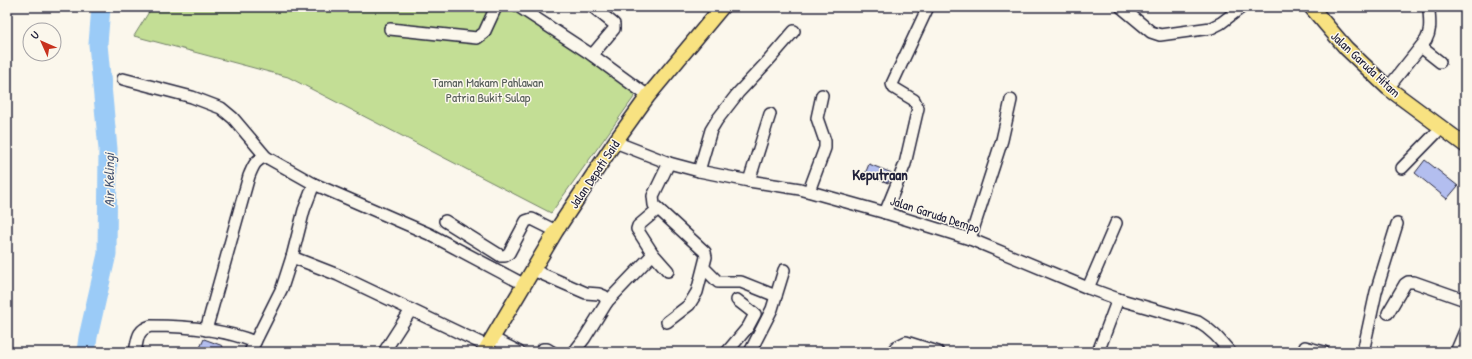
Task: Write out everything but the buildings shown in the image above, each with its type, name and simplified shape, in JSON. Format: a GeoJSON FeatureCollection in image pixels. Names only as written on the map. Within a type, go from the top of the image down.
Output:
{"type":"FeatureCollection","features":[{"type":"Feature","properties":{"kind":"main road","name":"Jalan Depati Said"},"geometry":{"type":"LineString","coordinates":[[488,345],[556,231],[615,142],[648,96],[722,7]]}},
{"type":"Feature","properties":{"kind":"main road","name":"Jalan Garuda Hitam"},"geometry":{"type":"LineString","coordinates":[[1311,7],[1346,48],[1388,88],[1465,145]]}},
{"type":"Feature","properties":{"kind":"street"},"geometry":{"type":"LineString","coordinates":[[390,29],[477,38],[484,33],[496,7]]}},
{"type":"Feature","properties":{"kind":"street"},"geometry":{"type":"LineString","coordinates":[[519,7],[592,55],[648,96]]}},
{"type":"Feature","properties":{"kind":"street"},"geometry":{"type":"LineString","coordinates":[[592,55],[614,29],[614,24],[593,7]]}},
{"type":"Feature","properties":{"kind":"street"},"geometry":{"type":"LineString","coordinates":[[885,212],[905,164],[918,108],[914,100],[894,88],[892,84],[928,7]]}},
{"type":"Feature","properties":{"kind":"street"},"geometry":{"type":"LineString","coordinates":[[1121,7],[1153,34],[1160,34],[1211,28],[1221,23],[1242,7]]}},
{"type":"Feature","properties":{"kind":"street"},"geometry":{"type":"LineString","coordinates":[[1388,88],[1426,40],[1430,29],[1429,7]]}},
{"type":"Feature","properties":{"kind":"street"},"geometry":{"type":"LineString","coordinates":[[700,171],[711,130],[717,120],[738,92],[794,31]]}},
{"type":"Feature","properties":{"kind":"street"},"geometry":{"type":"LineString","coordinates":[[1421,47],[1440,62]]}},
{"type":"Feature","properties":{"kind":"street"},"geometry":{"type":"LineString","coordinates":[[123,79],[192,97],[221,108],[233,118],[266,157],[314,184],[429,234],[525,285]]}},
{"type":"Feature","properties":{"kind":"street"},"geometry":{"type":"LineString","coordinates":[[809,191],[825,148],[825,141],[817,118],[822,95]]}},
{"type":"Feature","properties":{"kind":"street"},"geometry":{"type":"LineString","coordinates":[[970,239],[1002,140],[1011,100]]}},
{"type":"Feature","properties":{"kind":"street"},"geometry":{"type":"LineString","coordinates":[[749,181],[770,114]]}},
{"type":"Feature","properties":{"kind":"street"},"geometry":{"type":"LineString","coordinates":[[1402,168],[1442,128]]}},
{"type":"Feature","properties":{"kind":"street","name":"Jalan Garuda Dempo"},"geometry":{"type":"LineString","coordinates":[[615,142],[669,163],[749,181],[809,191],[885,212],[970,239],[1118,299],[1198,322],[1207,327],[1216,335],[1230,352]]}},
{"type":"Feature","properties":{"kind":"street"},"geometry":{"type":"LineString","coordinates":[[206,330],[248,176],[255,163],[260,158],[266,157]]}},
{"type":"Feature","properties":{"kind":"street"},"geometry":{"type":"LineString","coordinates":[[667,322],[689,305],[697,292],[706,257],[705,252],[654,206],[653,196],[669,163]]}},
{"type":"Feature","properties":{"kind":"street"},"geometry":{"type":"LineString","coordinates":[[135,352],[140,332],[144,328],[151,326],[226,333],[253,347],[282,288],[292,257],[300,224],[314,184]]}},
{"type":"Feature","properties":{"kind":"street"},"geometry":{"type":"LineString","coordinates":[[658,209],[638,226],[637,229],[653,254],[668,270]]}},
{"type":"Feature","properties":{"kind":"street"},"geometry":{"type":"LineString","coordinates":[[445,221],[501,256],[505,256],[508,253],[526,221],[532,220],[556,231]]}},
{"type":"Feature","properties":{"kind":"street"},"geometry":{"type":"LineString","coordinates":[[1088,288],[1116,223]]}},
{"type":"Feature","properties":{"kind":"street"},"geometry":{"type":"LineString","coordinates":[[1363,352],[1376,292],[1397,224]]}},
{"type":"Feature","properties":{"kind":"street"},"geometry":{"type":"LineString","coordinates":[[574,352],[607,302],[653,254]]}},
{"type":"Feature","properties":{"kind":"street"},"geometry":{"type":"LineString","coordinates":[[292,257],[338,275],[488,345],[519,352]]}},
{"type":"Feature","properties":{"kind":"street"},"geometry":{"type":"LineString","coordinates":[[704,268],[718,282],[741,282],[776,296]]}},
{"type":"Feature","properties":{"kind":"street"},"geometry":{"type":"LineString","coordinates":[[533,270],[586,293],[604,296],[607,302]]}},
{"type":"Feature","properties":{"kind":"street"},"geometry":{"type":"LineString","coordinates":[[750,352],[768,319],[784,270]]}},
{"type":"Feature","properties":{"kind":"street"},"geometry":{"type":"LineString","coordinates":[[1388,313],[1404,284],[1408,282],[1414,282],[1465,300]]}},
{"type":"Feature","properties":{"kind":"street"},"geometry":{"type":"LineString","coordinates":[[1098,352],[1118,299]]}},
{"type":"Feature","properties":{"kind":"street"},"geometry":{"type":"LineString","coordinates":[[737,300],[755,314],[768,319]]}},
{"type":"Feature","properties":{"kind":"street"},"geometry":{"type":"LineString","coordinates":[[384,352],[411,310]]}},
{"type":"Feature","properties":{"kind":"street"},"geometry":{"type":"LineString","coordinates":[[727,352],[748,327],[755,314]]}},
{"type":"Feature","properties":{"kind":"street"},"geometry":{"type":"LineString","coordinates":[[1460,350],[1465,331]]}},
{"type":"Feature","properties":{"kind":"street"},"geometry":{"type":"LineString","coordinates":[[892,352],[896,347],[906,342],[938,352]]}},
{"type":"Feature","properties":{"kind":"street"},"geometry":{"type":"LineString","coordinates":[[1305,347],[1324,352]]}},
{"type":"Feature","properties":{"kind":"street"},"geometry":{"type":"LineString","coordinates":[[540,352],[543,349],[547,349],[552,352]]}},
{"type":"Feature","properties":{"kind":"green space","name":"Taman Makam Pahlawan Patria Bukit Sulap"},"geometry":{"type":"Polygon","coordinates":[[[152,7],[519,7],[637,93],[551,213],[288,77],[134,36],[152,7]]]}},
{"type":"Feature","properties":{"kind":"waterway","name":"Air Kelingi"},"geometry":{"type":"LineString","coordinates":[[86,352],[107,254],[108,149],[98,44],[101,7]]}},
{"type":"Feature","properties":{"kind":"district","name":"Keputraan"},"geometry":{"type":"Point","coordinates":[880,174]}}]}
